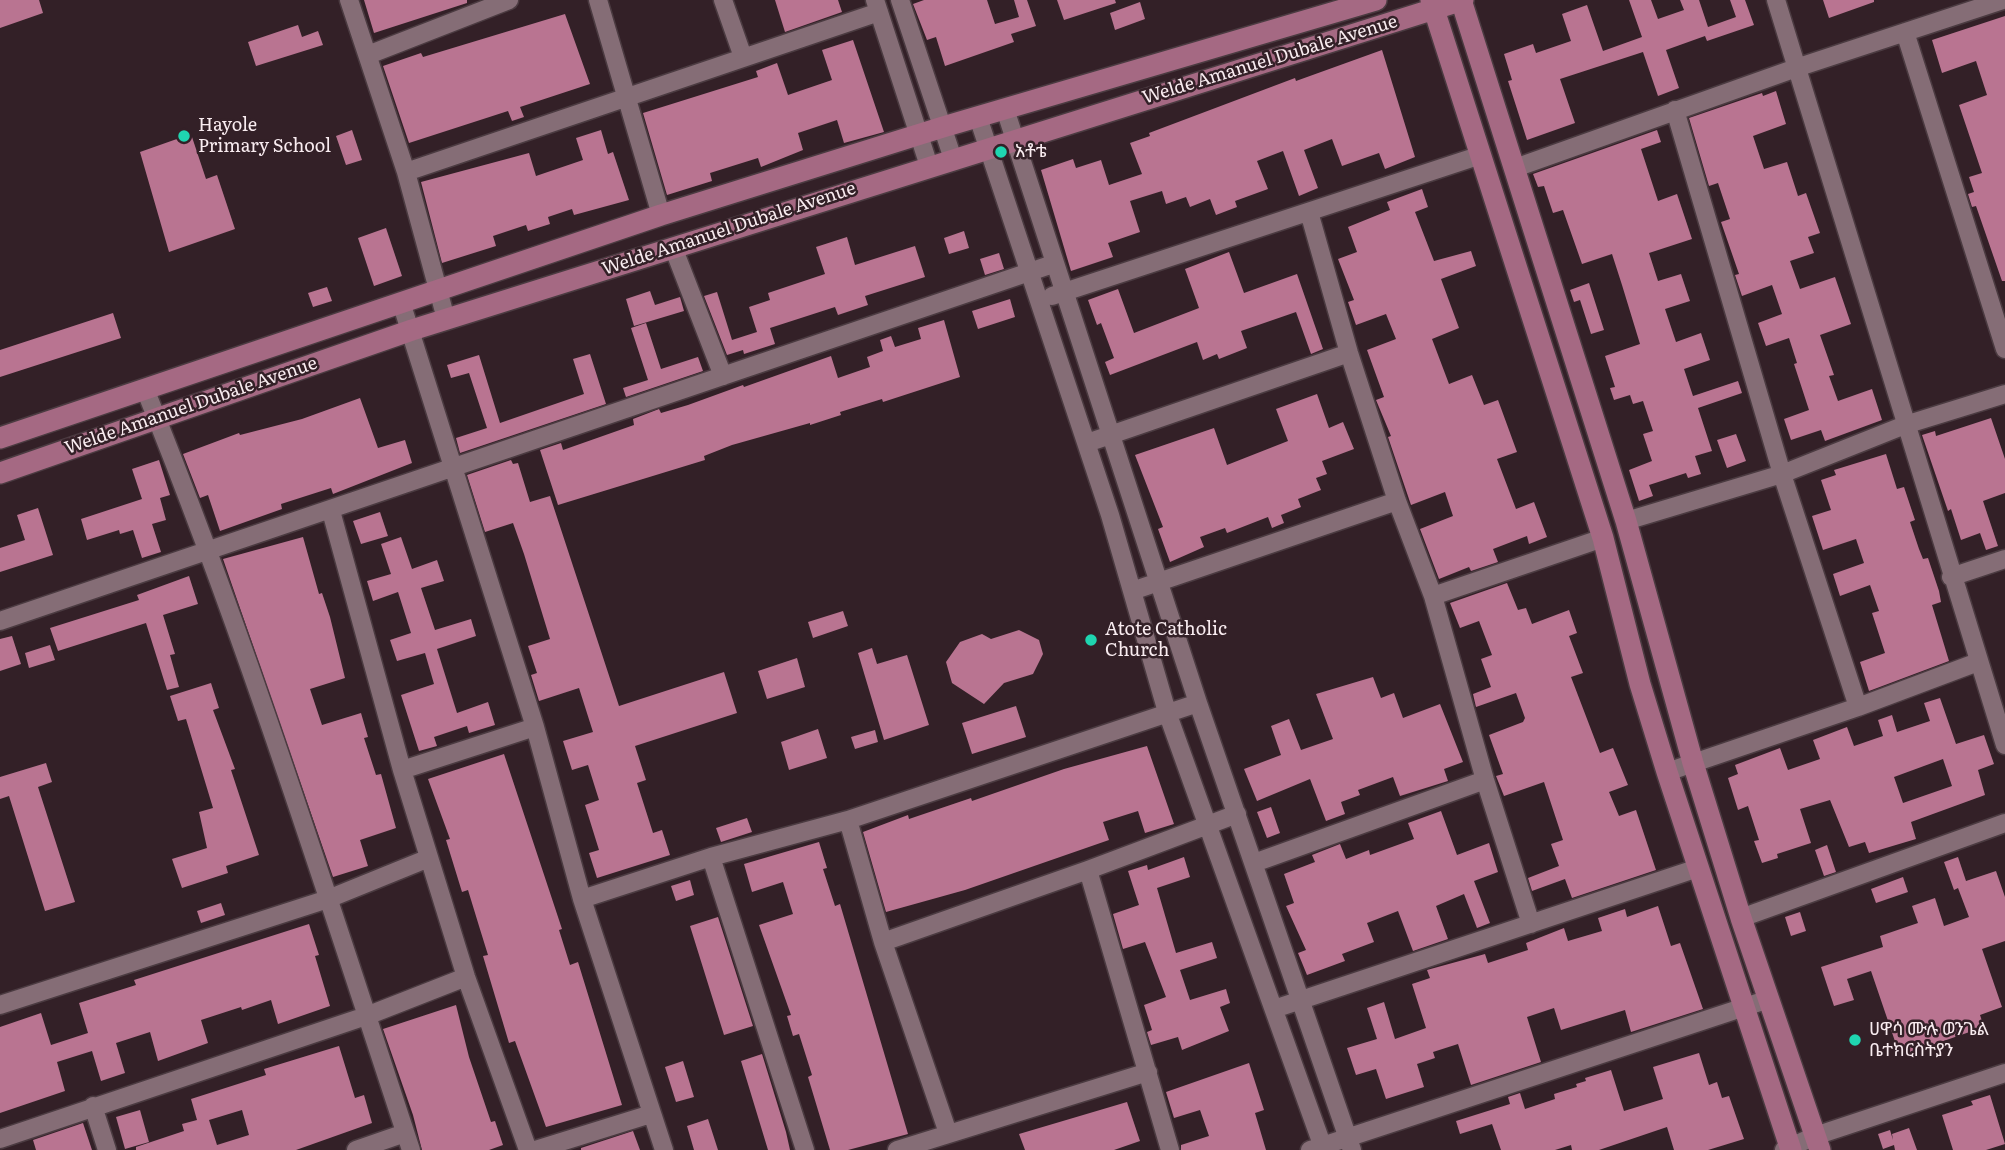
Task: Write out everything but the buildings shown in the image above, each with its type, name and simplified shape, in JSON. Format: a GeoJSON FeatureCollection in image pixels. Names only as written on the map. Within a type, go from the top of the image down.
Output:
{"type":"FeatureCollection","features":[{"type":"Feature","properties":{"kind":"main road"},"geometry":{"type":"LineString","coordinates":[[1462,0],[1626,521],[1693,763],[1741,918],[1817,1143]]}},
{"type":"Feature","properties":{"kind":"main road","name":"Welde Amanuel Dubale Avenue"},"geometry":{"type":"LineString","coordinates":[[0,473],[156,416],[446,319],[1432,5],[1462,0]]}},
{"type":"Feature","properties":{"kind":"main road"},"geometry":{"type":"LineString","coordinates":[[0,438],[661,215],[943,127],[1370,1]]}},
{"type":"Feature","properties":{"kind":"main road"},"geometry":{"type":"LineString","coordinates":[[1432,5],[1603,538],[1640,684],[1788,1149]]}},
{"type":"Feature","properties":{"kind":"street"},"geometry":{"type":"LineString","coordinates":[[349,0],[406,172],[446,319]]}},
{"type":"Feature","properties":{"kind":"street"},"geometry":{"type":"LineString","coordinates":[[598,0],[661,215]]}},
{"type":"Feature","properties":{"kind":"street"},"geometry":{"type":"LineString","coordinates":[[723,0],[743,57]]}},
{"type":"Feature","properties":{"kind":"street"},"geometry":{"type":"LineString","coordinates":[[900,0],[953,159]]}},
{"type":"Feature","properties":{"kind":"street"},"geometry":{"type":"LineString","coordinates":[[1776,0],[1799,67],[1951,577],[2005,745]]}},
{"type":"Feature","properties":{"kind":"street"},"geometry":{"type":"LineString","coordinates":[[1515,168],[1799,67],[2003,0]]}},
{"type":"Feature","properties":{"kind":"street"},"geometry":{"type":"LineString","coordinates":[[368,55],[497,2]]}},
{"type":"Feature","properties":{"kind":"street"},"geometry":{"type":"LineString","coordinates":[[406,172],[743,57],[877,6],[929,166]]}},
{"type":"Feature","properties":{"kind":"street"},"geometry":{"type":"LineString","coordinates":[[1905,32],[2005,349]]}},
{"type":"Feature","properties":{"kind":"street"},"geometry":{"type":"LineString","coordinates":[[1005,109],[1053,264],[1113,435],[1198,703],[1350,1143]]}},
{"type":"Feature","properties":{"kind":"street"},"geometry":{"type":"LineString","coordinates":[[1675,110],[1782,474],[1858,707]]}},
{"type":"Feature","properties":{"kind":"street"},"geometry":{"type":"LineString","coordinates":[[978,117],[1087,443],[1167,712],[1274,1009],[1319,1149],[1350,1143],[1769,999]]}},
{"type":"Feature","properties":{"kind":"street"},"geometry":{"type":"LineString","coordinates":[[1040,300],[1481,155]]}},
{"type":"Feature","properties":{"kind":"street"},"geometry":{"type":"LineString","coordinates":[[1309,212],[1349,353],[1397,501],[1433,596],[1485,780],[1531,924]]}},
{"type":"Feature","properties":{"kind":"street"},"geometry":{"type":"LineString","coordinates":[[673,247],[723,376]]}},
{"type":"Feature","properties":{"kind":"street"},"geometry":{"type":"LineString","coordinates":[[0,621],[208,549],[331,511],[1053,264]]}},
{"type":"Feature","properties":{"kind":"street"},"geometry":{"type":"LineString","coordinates":[[401,302],[412,330],[451,468],[535,727],[582,900],[664,1150]]}},
{"type":"Feature","properties":{"kind":"street"},"geometry":{"type":"LineString","coordinates":[[1087,443],[1349,353]]}},
{"type":"Feature","properties":{"kind":"street"},"geometry":{"type":"LineString","coordinates":[[145,389],[208,549],[369,1015],[408,1142],[356,1150]]}},
{"type":"Feature","properties":{"kind":"street"},"geometry":{"type":"LineString","coordinates":[[1626,521],[1782,474],[1905,425],[2005,394]]}},
{"type":"Feature","properties":{"kind":"street"},"geometry":{"type":"LineString","coordinates":[[1132,591],[1397,501]]}},
{"type":"Feature","properties":{"kind":"street"},"geometry":{"type":"LineString","coordinates":[[331,511],[401,770],[466,977],[528,1150]]}},
{"type":"Feature","properties":{"kind":"street"},"geometry":{"type":"LineString","coordinates":[[1433,596],[1603,538]]}},
{"type":"Feature","properties":{"kind":"street"},"geometry":{"type":"LineString","coordinates":[[1951,577],[2005,559]]}},
{"type":"Feature","properties":{"kind":"street"},"geometry":{"type":"LineString","coordinates":[[1667,772],[1858,707],[1978,662]]}},
{"type":"Feature","properties":{"kind":"street"},"geometry":{"type":"LineString","coordinates":[[582,900],[710,857],[848,820],[1198,703]]}},
{"type":"Feature","properties":{"kind":"street"},"geometry":{"type":"LineString","coordinates":[[401,770],[535,727]]}},
{"type":"Feature","properties":{"kind":"street"},"geometry":{"type":"LineString","coordinates":[[1254,863],[1485,780]]}},
{"type":"Feature","properties":{"kind":"street"},"geometry":{"type":"LineString","coordinates":[[883,942],[1237,814]]}},
{"type":"Feature","properties":{"kind":"street"},"geometry":{"type":"LineString","coordinates":[[848,820],[883,942],[948,1133]]}},
{"type":"Feature","properties":{"kind":"street"},"geometry":{"type":"LineString","coordinates":[[1741,918],[2005,823]]}},
{"type":"Feature","properties":{"kind":"street"},"geometry":{"type":"LineString","coordinates":[[710,857],[805,1150]]}},
{"type":"Feature","properties":{"kind":"street"},"geometry":{"type":"LineString","coordinates":[[0,1005],[328,899],[429,858]]}},
{"type":"Feature","properties":{"kind":"street"},"geometry":{"type":"LineString","coordinates":[[1274,1009],[1698,868]]}},
{"type":"Feature","properties":{"kind":"street"},"geometry":{"type":"LineString","coordinates":[[1088,870],[1170,1150]]}},
{"type":"Feature","properties":{"kind":"street"},"geometry":{"type":"LineString","coordinates":[[0,1139],[369,1015],[466,977]]}},
{"type":"Feature","properties":{"kind":"street"},"geometry":{"type":"LineString","coordinates":[[897,1150],[1148,1072]]}},
{"type":"Feature","properties":{"kind":"street"},"geometry":{"type":"LineString","coordinates":[[1788,1149],[1817,1143],[2005,1073]]}},
{"type":"Feature","properties":{"kind":"street"},"geometry":{"type":"LineString","coordinates":[[93,1106],[107,1150]]}},
{"type":"Feature","properties":{"kind":"street"},"geometry":{"type":"LineString","coordinates":[[535,1150],[651,1114]]}},
{"type":"Feature","properties":{"kind":"place","name":"Hayole Primary School"},"geometry":{"type":"Point","coordinates":[184,136]}},
{"type":"Feature","properties":{"kind":"place","name":"አቶቴ"},"geometry":{"type":"Point","coordinates":[1001,152]}},
{"type":"Feature","properties":{"kind":"place","name":"Atote Catholic Church"},"geometry":{"type":"Point","coordinates":[1091,640]}},
{"type":"Feature","properties":{"kind":"place","name":"ሀዋሳ ሙሉ ወንጌል ቤተክርስትያን"},"geometry":{"type":"Point","coordinates":[1855,1040]}}]}
